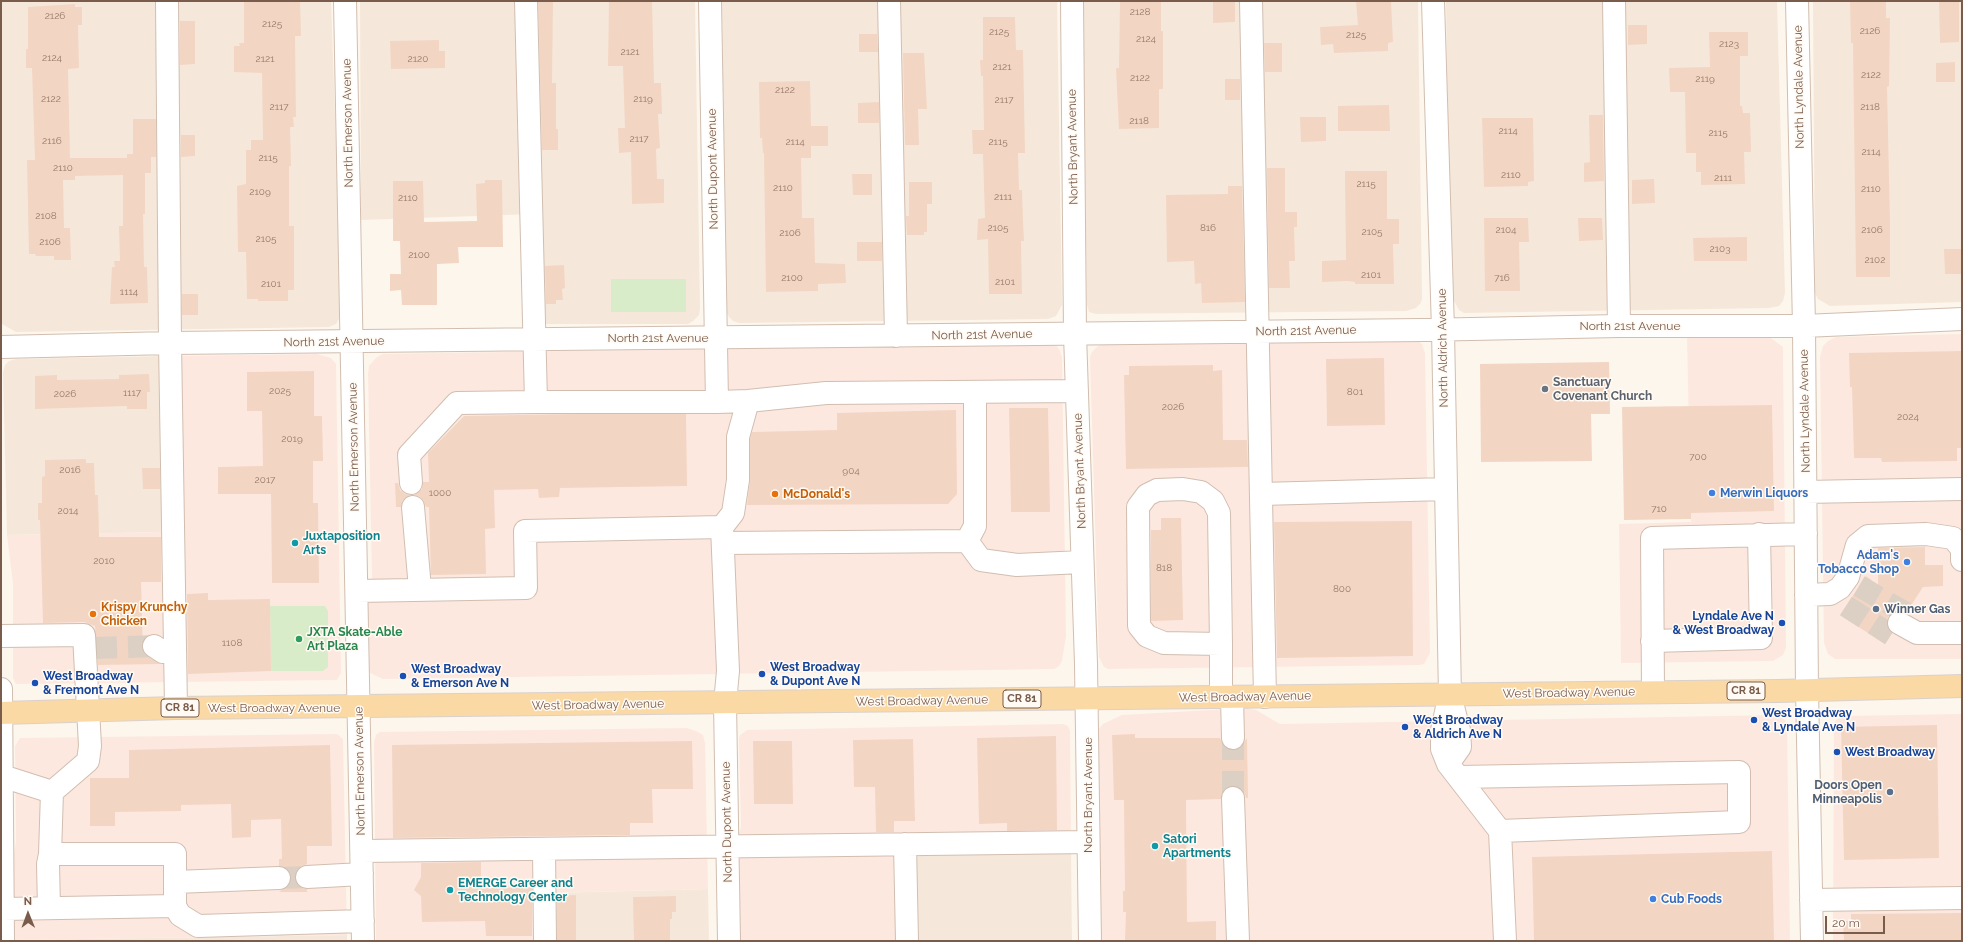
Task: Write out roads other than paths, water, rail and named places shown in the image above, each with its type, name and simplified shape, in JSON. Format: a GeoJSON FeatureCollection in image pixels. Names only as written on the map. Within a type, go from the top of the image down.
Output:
{"type":"FeatureCollection","features":[{"type":"Feature","properties":{"kind":"main road","name":"West Broadway Avenue"},"geometry":{"type":"LineString","coordinates":[[1,712],[176,708],[359,708],[1450,695],[1807,690],[1962,686]]}},
{"type":"Feature","properties":{"kind":"street"},"geometry":{"type":"LineString","coordinates":[[167,1],[170,344],[162,652],[176,708]]}},
{"type":"Feature","properties":{"kind":"street","name":"North Emerson Avenue"},"geometry":{"type":"LineString","coordinates":[[345,1],[353,342],[363,931]]}},
{"type":"Feature","properties":{"kind":"street"},"geometry":{"type":"LineString","coordinates":[[526,1],[533,340],[536,402]]}},
{"type":"Feature","properties":{"kind":"street","name":"North Dupont Avenue"},"geometry":{"type":"LineString","coordinates":[[710,1],[717,402]]}},
{"type":"Feature","properties":{"kind":"street"},"geometry":{"type":"LineString","coordinates":[[889,1],[896,336]]}},
{"type":"Feature","properties":{"kind":"street","name":"North Bryant Avenue"},"geometry":{"type":"LineString","coordinates":[[1072,1],[1075,334],[1086,699],[1090,941]]}},
{"type":"Feature","properties":{"kind":"street"},"geometry":{"type":"LineString","coordinates":[[1251,1],[1265,697]]}},
{"type":"Feature","properties":{"kind":"street","name":"North Aldrich Avenue"},"geometry":{"type":"LineString","coordinates":[[1433,1],[1443,330],[1450,695],[1442,730],[1442,749],[1454,770],[1500,831]]}},
{"type":"Feature","properties":{"kind":"street"},"geometry":{"type":"LineString","coordinates":[[1614,1],[1619,326]]}},
{"type":"Feature","properties":{"kind":"street","name":"North Lyndale Avenue"},"geometry":{"type":"LineString","coordinates":[[1798,1],[1804,326],[1807,690],[1812,941]]}},
{"type":"Feature","properties":{"kind":"street","name":"North 21st Avenue"},"geometry":{"type":"LineString","coordinates":[[1,347],[1443,330],[1619,326],[1804,326],[1962,319]]}},
{"type":"Feature","properties":{"kind":"street"},"geometry":{"type":"LineString","coordinates":[[412,483],[409,455],[457,403],[717,402],[748,401],[826,393],[1077,391]]}},
{"type":"Feature","properties":{"kind":"street"},"geometry":{"type":"LineString","coordinates":[[967,541],[975,526],[975,392]]}},
{"type":"Feature","properties":{"kind":"street"},"geometry":{"type":"LineString","coordinates":[[723,535],[733,513],[738,480],[738,437],[748,401]]}},
{"type":"Feature","properties":{"kind":"street"},"geometry":{"type":"LineString","coordinates":[[1221,644],[1164,643],[1147,636],[1140,626],[1138,507],[1147,495],[1156,490],[1182,489],[1201,492],[1213,501],[1219,513],[1221,644],[1233,738]]}},
{"type":"Feature","properties":{"kind":"street"},"geometry":{"type":"LineString","coordinates":[[1261,494],[1446,489]]}},
{"type":"Feature","properties":{"kind":"street"},"geometry":{"type":"LineString","coordinates":[[1805,492],[1962,489]]}},
{"type":"Feature","properties":{"kind":"street"},"geometry":{"type":"LineString","coordinates":[[413,507],[420,589]]}},
{"type":"Feature","properties":{"kind":"street"},"geometry":{"type":"LineString","coordinates":[[357,591],[526,588],[525,532],[967,541]]}},
{"type":"Feature","properties":{"kind":"street"},"geometry":{"type":"LineString","coordinates":[[1652,641],[1761,638],[1759,534]]}},
{"type":"Feature","properties":{"kind":"street"},"geometry":{"type":"LineString","coordinates":[[1652,692],[1652,538],[1759,534],[1806,534]]}},
{"type":"Feature","properties":{"kind":"street"},"geometry":{"type":"LineString","coordinates":[[1806,595],[1849,593],[1848,577],[1857,545],[1868,536],[1926,534],[1953,538],[1962,549],[1962,560]]}},
{"type":"Feature","properties":{"kind":"street","name":"North Dupont Avenue"},"geometry":{"type":"LineString","coordinates":[[723,535],[728,671],[725,703],[729,941]]}},
{"type":"Feature","properties":{"kind":"street"},"geometry":{"type":"LineString","coordinates":[[967,541],[981,560],[1017,565],[1082,562]]}},
{"type":"Feature","properties":{"kind":"street"},"geometry":{"type":"LineString","coordinates":[[1903,626],[1962,633]]}},
{"type":"Feature","properties":{"kind":"street"},"geometry":{"type":"LineString","coordinates":[[1,636],[84,635],[91,654],[88,711],[90,746],[88,761],[52,792],[50,854],[48,864],[49,908]]}},
{"type":"Feature","properties":{"kind":"street"},"geometry":{"type":"LineString","coordinates":[[1,689],[3,941]]}},
{"type":"Feature","properties":{"kind":"street"},"geometry":{"type":"LineString","coordinates":[[1454,770],[1739,772],[1739,822],[1500,831],[1505,941]]}},
{"type":"Feature","properties":{"kind":"street"},"geometry":{"type":"LineString","coordinates":[[2,776],[52,792]]}},
{"type":"Feature","properties":{"kind":"street"},"geometry":{"type":"LineString","coordinates":[[1233,798],[1238,941]]}},
{"type":"Feature","properties":{"kind":"street"},"geometry":{"type":"LineString","coordinates":[[362,851],[728,845],[1088,842]]}},
{"type":"Feature","properties":{"kind":"street"},"geometry":{"type":"LineString","coordinates":[[905,844],[907,941]]}},
{"type":"Feature","properties":{"kind":"street"},"geometry":{"type":"LineString","coordinates":[[544,848],[545,941]]}},
{"type":"Feature","properties":{"kind":"street"},"geometry":{"type":"LineString","coordinates":[[50,854],[175,854],[175,906],[180,915],[198,926],[363,931]]}},
{"type":"Feature","properties":{"kind":"street"},"geometry":{"type":"LineString","coordinates":[[307,877],[362,874]]}},
{"type":"Feature","properties":{"kind":"street"},"geometry":{"type":"LineString","coordinates":[[175,882],[279,878]]}},
{"type":"Feature","properties":{"kind":"street"},"geometry":{"type":"LineString","coordinates":[[1812,900],[1962,898]]}},
{"type":"Feature","properties":{"kind":"street"},"geometry":{"type":"LineString","coordinates":[[3,909],[175,906]]}},
{"type":"Feature","properties":{"kind":"tunnel"},"geometry":{"type":"LineString","coordinates":[[1859,586],[1906,613]]}},
{"type":"Feature","properties":{"kind":"tunnel"},"geometry":{"type":"LineString","coordinates":[[1846,606],[1891,635]]}},
{"type":"Feature","properties":{"kind":"tunnel"},"geometry":{"type":"LineString","coordinates":[[95,648],[154,646]]}},
{"type":"Feature","properties":{"kind":"tunnel"},"geometry":{"type":"LineString","coordinates":[[1233,738],[1233,798]]}},
{"type":"Feature","properties":{"kind":"tunnel"},"geometry":{"type":"LineString","coordinates":[[279,878],[307,877]]}},
{"type":"Feature","properties":{"kind":"place","name":"Sanctuary Covenant Church"},"geometry":{"type":"Point","coordinates":[1545,389]}},
{"type":"Feature","properties":{"kind":"place","name":"Merwin Liquors"},"geometry":{"type":"Point","coordinates":[1712,493]}},
{"type":"Feature","properties":{"kind":"place","name":"McDonald's"},"geometry":{"type":"Point","coordinates":[775,494]}},
{"type":"Feature","properties":{"kind":"place","name":"Juxtaposition Arts"},"geometry":{"type":"Point","coordinates":[295,543]}},
{"type":"Feature","properties":{"kind":"place","name":"Adam's Tobacco Shop"},"geometry":{"type":"Point","coordinates":[1907,562]}},
{"type":"Feature","properties":{"kind":"place","name":"Winner Gas"},"geometry":{"type":"Point","coordinates":[1876,609]}},
{"type":"Feature","properties":{"kind":"place","name":"Krispy Krunchy Chicken"},"geometry":{"type":"Point","coordinates":[93,614]}},
{"type":"Feature","properties":{"kind":"place","name":"Lyndale Ave N & West Broadway"},"geometry":{"type":"Point","coordinates":[1782,623]}},
{"type":"Feature","properties":{"kind":"place","name":"JXTA Skate-Able Art Plaza"},"geometry":{"type":"Point","coordinates":[299,639]}},
{"type":"Feature","properties":{"kind":"place","name":"West Broadway & Dupont Ave N"},"geometry":{"type":"Point","coordinates":[762,674]}},
{"type":"Feature","properties":{"kind":"place","name":"West Broadway & Emerson Ave N"},"geometry":{"type":"Point","coordinates":[403,676]}},
{"type":"Feature","properties":{"kind":"place","name":"West Broadway & Fremont Ave N"},"geometry":{"type":"Point","coordinates":[35,683]}},
{"type":"Feature","properties":{"kind":"place","name":"West Broadway & Lyndale Ave N"},"geometry":{"type":"Point","coordinates":[1754,720]}},
{"type":"Feature","properties":{"kind":"place","name":"West Broadway & Aldrich Ave N"},"geometry":{"type":"Point","coordinates":[1405,727]}},
{"type":"Feature","properties":{"kind":"place","name":"West Broadway"},"geometry":{"type":"Point","coordinates":[1837,752]}},
{"type":"Feature","properties":{"kind":"place","name":"Doors Open Minneapolis"},"geometry":{"type":"Point","coordinates":[1890,792]}},
{"type":"Feature","properties":{"kind":"place","name":"Satori Apartments"},"geometry":{"type":"Point","coordinates":[1155,846]}},
{"type":"Feature","properties":{"kind":"place","name":"EMERGE Career and Technology Center"},"geometry":{"type":"Point","coordinates":[450,890]}},
{"type":"Feature","properties":{"kind":"place","name":"Cub Foods"},"geometry":{"type":"Point","coordinates":[1653,899]}}]}
